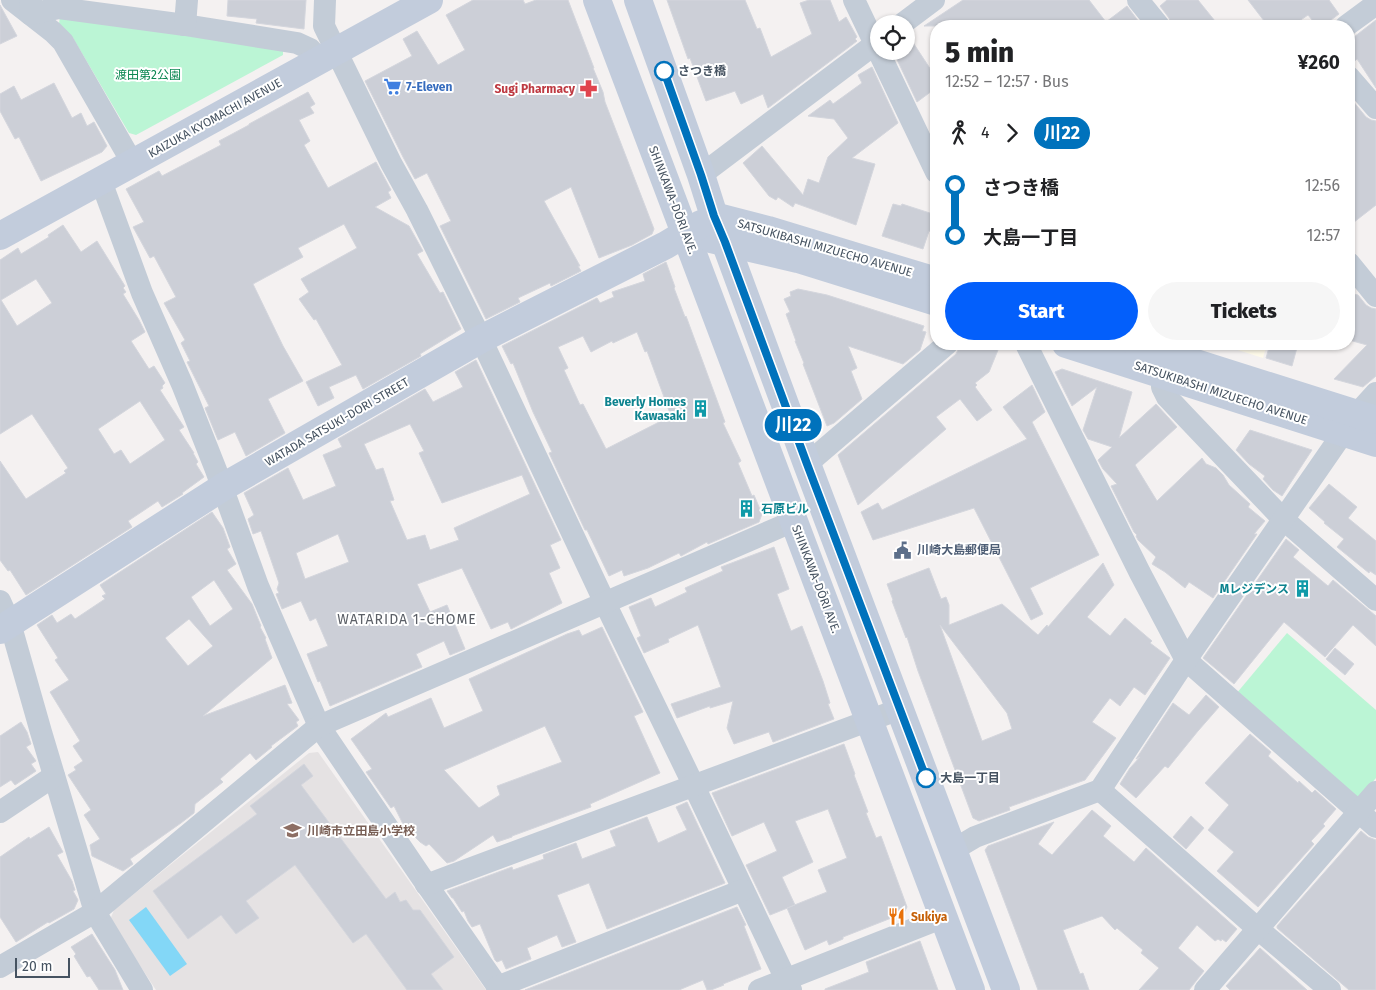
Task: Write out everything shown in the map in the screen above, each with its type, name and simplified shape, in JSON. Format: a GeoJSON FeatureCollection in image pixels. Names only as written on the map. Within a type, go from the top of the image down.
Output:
{"type":"FeatureCollection","features":[{"type":"Feature","properties":{"kind":"street"},"geometry":{"type":"LineString","coordinates":[[12,0],[30,7],[59,8],[186,24],[297,43],[328,55]]}},
{"type":"Feature","properties":{"kind":"street"},"geometry":{"type":"LineString","coordinates":[[186,24],[187,0]]}},
{"type":"Feature","properties":{"kind":"street"},"geometry":{"type":"LineString","coordinates":[[325,0],[324,26],[328,55],[391,163],[481,339],[788,985]]}},
{"type":"Feature","properties":{"kind":"street","name":"KAIZUKA KYOMACHI AVENUE"},"geometry":{"type":"LineString","coordinates":[[0,236],[429,0]]}},
{"type":"Feature","properties":{"kind":"street"},"geometry":{"type":"LineString","coordinates":[[638,0],[714,216],[1006,990]]}},
{"type":"Feature","properties":{"kind":"street"},"geometry":{"type":"LineString","coordinates":[[854,0],[870,30]]}},
{"type":"Feature","properties":{"kind":"street"},"geometry":{"type":"LineString","coordinates":[[914,15],[934,0]]}},
{"type":"Feature","properties":{"kind":"street"},"geometry":{"type":"LineString","coordinates":[[1138,0],[1154,20]]}},
{"type":"Feature","properties":{"kind":"street","name":"SHINKAWA-DŌRI AVE."},"geometry":{"type":"LineString","coordinates":[[606,3],[686,234],[971,990]]}},
{"type":"Feature","properties":{"kind":"street"},"geometry":{"type":"LineString","coordinates":[[1354,20],[1376,4]]}},
{"type":"Feature","properties":{"kind":"street"},"geometry":{"type":"LineString","coordinates":[[30,7],[63,42],[133,164]]}},
{"type":"Feature","properties":{"kind":"street"},"geometry":{"type":"LineString","coordinates":[[701,175],[870,48]]}},
{"type":"Feature","properties":{"kind":"street"},"geometry":{"type":"LineString","coordinates":[[885,60],[930,159]]}},
{"type":"Feature","properties":{"kind":"street"},"geometry":{"type":"LineString","coordinates":[[1355,84],[1376,108]]}},
{"type":"Feature","properties":{"kind":"street"},"geometry":{"type":"LineString","coordinates":[[101,181],[142,292],[182,384],[222,487],[258,586],[319,726],[498,988],[743,890]]}},
{"type":"Feature","properties":{"kind":"street","name":"WATADA SATSUKI-DORI STREET"},"geometry":{"type":"LineString","coordinates":[[3,618],[222,487],[481,339],[658,249],[714,216]]}},
{"type":"Feature","properties":{"kind":"street","name":"SATSUKIBASHI MIZUECHO AVENUE"},"geometry":{"type":"LineString","coordinates":[[714,216],[768,230],[930,279]]}},
{"type":"Feature","properties":{"kind":"street","name":"SATSUKIBASHI MIZUECHO AVENUE"},"geometry":{"type":"LineString","coordinates":[[686,234],[798,259],[930,300]]}},
{"type":"Feature","properties":{"kind":"street"},"geometry":{"type":"LineString","coordinates":[[1355,270],[1376,296]]}},
{"type":"Feature","properties":{"kind":"street"},"geometry":{"type":"LineString","coordinates":[[777,474],[807,464],[939,350]]}},
{"type":"Feature","properties":{"kind":"street"},"geometry":{"type":"LineString","coordinates":[[1029,350],[1140,573],[1186,660],[1376,827]]}},
{"type":"Feature","properties":{"kind":"street","name":"SATSUKIBASHI MIZUECHO AVENUE"},"geometry":{"type":"LineString","coordinates":[[1085,350],[1164,375],[1358,422]]}},
{"type":"Feature","properties":{"kind":"street","name":"SATSUKIBASHI MIZUECHO AVENUE"},"geometry":{"type":"LineString","coordinates":[[1153,350],[1358,422],[1376,443]]}},
{"type":"Feature","properties":{"kind":"street"},"geometry":{"type":"LineString","coordinates":[[1164,375],[1162,388],[1167,397],[1283,519],[1376,600]]}},
{"type":"Feature","properties":{"kind":"street"},"geometry":{"type":"LineString","coordinates":[[923,861],[953,850],[975,837],[1100,790],[1283,519],[1358,422],[1376,392]]}},
{"type":"Feature","properties":{"kind":"street"},"geometry":{"type":"LineString","coordinates":[[0,967],[95,912],[319,726],[824,508]]}},
{"type":"Feature","properties":{"kind":"street"},"geometry":{"type":"LineString","coordinates":[[3,618],[95,912],[142,990]]}},
{"type":"Feature","properties":{"kind":"street"},"geometry":{"type":"LineString","coordinates":[[426,885],[900,709]]}},
{"type":"Feature","properties":{"kind":"street"},"geometry":{"type":"LineString","coordinates":[[0,812],[54,776]]}},
{"type":"Feature","properties":{"kind":"street"},"geometry":{"type":"LineString","coordinates":[[1100,790],[1330,990]]}},
{"type":"Feature","properties":{"kind":"street"},"geometry":{"type":"LineString","coordinates":[[1205,990],[1376,792]]}},
{"type":"Feature","properties":{"kind":"street"},"geometry":{"type":"LineString","coordinates":[[760,990],[788,985],[944,917],[974,907]]}},
{"type":"Feature","properties":{"kind":"shaded area"},"geometry":{"type":"Polygon","coordinates":[[[1238,350],[1265,350],[1263,358],[1238,350]]]}},
{"type":"Feature","properties":{"kind":"shaded area","name":"川崎市立田島小学校"},"geometry":{"type":"Polygon","coordinates":[[[318,752],[486,990],[156,990],[110,920],[114,910],[309,753],[318,752]]]}},
{"type":"Feature","properties":{"kind":"green space","name":"渡田第2公園"},"geometry":{"type":"Polygon","coordinates":[[[60,16],[283,48],[283,55],[136,135],[129,133],[73,38],[59,24],[60,16]]]}},
{"type":"Feature","properties":{"kind":"green space"},"geometry":{"type":"Polygon","coordinates":[[[1287,633],[1376,710],[1376,778],[1360,797],[1353,797],[1236,694],[1287,633]]]}},
{"type":"Feature","properties":{"kind":"water"},"geometry":{"type":"Polygon","coordinates":[[[146,907],[187,964],[170,976],[129,920],[146,907]]]}},
{"type":"Feature","properties":{"kind":"building"},"geometry":{"type":"Polygon","coordinates":[[[228,0],[306,0],[304,29],[256,23],[257,19],[227,16],[228,0]]]}},
{"type":"Feature","properties":{"kind":"building"},"geometry":{"type":"Polygon","coordinates":[[[473,0],[523,0],[525,4],[536,0],[568,0],[654,229],[652,234],[632,245],[599,258],[571,187],[544,201],[581,271],[551,286],[550,283],[518,298],[520,302],[486,319],[440,226],[451,221],[427,173],[415,179],[365,81],[412,56],[403,39],[417,31],[438,65],[465,50],[446,15],[473,0]]]}},
{"type":"Feature","properties":{"kind":"building"},"geometry":{"type":"Polygon","coordinates":[[[667,0],[745,0],[757,29],[760,28],[771,57],[812,34],[800,3],[809,0],[830,0],[839,22],[846,17],[857,37],[855,39],[857,41],[768,108],[763,94],[741,104],[735,91],[706,101],[690,58],[688,59],[667,0]]]}},
{"type":"Feature","properties":{"kind":"building"},"geometry":{"type":"Polygon","coordinates":[[[963,0],[1089,0],[1104,20],[933,20],[963,0]]]}},
{"type":"Feature","properties":{"kind":"building"},"geometry":{"type":"Polygon","coordinates":[[[1167,0],[1198,0],[1214,20],[1170,20],[1160,6],[1167,0]]]}},
{"type":"Feature","properties":{"kind":"building"},"geometry":{"type":"Polygon","coordinates":[[[1248,0],[1329,0],[1339,14],[1331,20],[1312,20],[1308,15],[1301,20],[1263,20],[1248,0]]]}},
{"type":"Feature","properties":{"kind":"building"},"geometry":{"type":"Polygon","coordinates":[[[0,5],[17,36],[0,44],[0,5]]]}},
{"type":"Feature","properties":{"kind":"building"},"geometry":{"type":"Polygon","coordinates":[[[1127,6],[1138,20],[1109,20],[1127,6]]]}},
{"type":"Feature","properties":{"kind":"building"},"geometry":{"type":"Polygon","coordinates":[[[1376,20],[1376,88],[1357,59],[1355,61],[1355,36],[1376,20]]]}},
{"type":"Feature","properties":{"kind":"building"},"geometry":{"type":"Polygon","coordinates":[[[915,46],[930,68],[930,92],[917,102],[897,60],[915,60],[915,46]]]}},
{"type":"Feature","properties":{"kind":"building"},"geometry":{"type":"Polygon","coordinates":[[[872,67],[898,123],[852,158],[875,164],[856,225],[795,203],[793,207],[778,197],[776,200],[769,196],[743,163],[762,146],[803,195],[808,179],[819,183],[828,157],[848,138],[834,119],[808,116],[830,100],[833,104],[862,83],[858,75],[872,67]]]}},
{"type":"Feature","properties":{"kind":"building"},"geometry":{"type":"Polygon","coordinates":[[[54,83],[72,118],[81,113],[87,126],[94,122],[107,146],[102,152],[41,181],[19,137],[15,139],[0,111],[0,94],[14,86],[21,100],[54,83]]]}},
{"type":"Feature","properties":{"kind":"building"},"geometry":{"type":"Polygon","coordinates":[[[308,92],[315,104],[310,107],[314,113],[299,120],[310,141],[304,145],[328,188],[376,162],[391,190],[388,192],[391,198],[375,207],[409,226],[423,251],[417,254],[440,293],[443,292],[461,329],[420,354],[421,356],[363,389],[356,375],[329,387],[334,398],[318,406],[306,382],[342,365],[316,319],[314,320],[299,299],[309,292],[301,279],[357,248],[344,224],[298,248],[303,257],[253,284],[283,346],[303,381],[268,399],[285,433],[246,456],[235,432],[218,440],[205,408],[209,406],[187,362],[190,361],[181,343],[185,340],[164,303],[176,297],[154,256],[150,258],[133,227],[144,222],[126,189],[159,171],[162,176],[221,145],[219,141],[308,92]]]}},
{"type":"Feature","properties":{"kind":"building"},"geometry":{"type":"Polygon","coordinates":[[[1355,104],[1366,117],[1376,121],[1376,205],[1355,221],[1355,104]]]}},
{"type":"Feature","properties":{"kind":"building"},"geometry":{"type":"Polygon","coordinates":[[[893,204],[901,206],[902,204],[930,213],[930,231],[923,249],[882,236],[893,204]]]}},
{"type":"Feature","properties":{"kind":"building"},"geometry":{"type":"Polygon","coordinates":[[[63,225],[81,252],[97,241],[125,286],[123,288],[126,292],[123,294],[145,332],[131,341],[149,369],[154,366],[165,383],[160,390],[184,427],[179,430],[194,453],[198,462],[196,464],[204,477],[183,494],[162,507],[158,501],[128,521],[132,527],[26,595],[10,570],[8,571],[0,560],[0,461],[26,499],[66,473],[64,471],[68,468],[32,414],[0,434],[0,260],[18,248],[21,254],[49,237],[48,235],[63,225]],[[36,279],[1,300],[17,326],[52,303],[36,279]],[[140,401],[98,429],[114,454],[121,450],[130,464],[165,440],[140,401]]]}},
{"type":"Feature","properties":{"kind":"building"},"geometry":{"type":"Polygon","coordinates":[[[666,262],[725,422],[723,423],[741,461],[738,463],[762,514],[759,522],[708,544],[707,542],[681,556],[679,553],[648,568],[624,576],[622,570],[609,576],[549,453],[552,452],[513,363],[511,364],[502,346],[597,298],[600,303],[614,297],[612,292],[645,281],[643,274],[666,262]],[[637,332],[613,343],[612,341],[591,352],[583,336],[558,347],[568,368],[564,370],[580,405],[583,404],[606,449],[671,416],[647,351],[645,352],[637,332]]]}},
{"type":"Feature","properties":{"kind":"building"},"geometry":{"type":"Polygon","coordinates":[[[798,289],[827,295],[924,326],[922,331],[926,332],[920,350],[903,364],[848,346],[857,368],[851,371],[862,399],[834,423],[827,426],[786,314],[790,312],[784,299],[791,296],[790,292],[798,289]]]}},
{"type":"Feature","properties":{"kind":"building"},"geometry":{"type":"Polygon","coordinates":[[[1355,294],[1358,295],[1366,305],[1376,309],[1376,376],[1363,387],[1334,379],[1367,345],[1355,342],[1355,294]]]}},
{"type":"Feature","properties":{"kind":"building"},"geometry":{"type":"Polygon","coordinates":[[[958,350],[998,350],[989,372],[975,383],[977,385],[975,387],[992,410],[977,421],[960,399],[936,417],[946,429],[858,505],[838,455],[956,354],[958,350]]]}},
{"type":"Feature","properties":{"kind":"building"},"geometry":{"type":"Polygon","coordinates":[[[1268,350],[1296,350],[1292,366],[1266,358],[1268,350]]]}},
{"type":"Feature","properties":{"kind":"building"},"geometry":{"type":"Polygon","coordinates":[[[476,360],[561,540],[550,545],[560,568],[549,573],[562,603],[511,629],[508,622],[491,629],[462,568],[417,584],[430,612],[447,605],[465,649],[450,655],[444,641],[416,654],[422,667],[330,706],[307,654],[328,646],[316,618],[310,621],[301,601],[282,609],[276,594],[279,593],[277,589],[279,583],[261,531],[253,534],[248,519],[254,515],[244,493],[288,468],[303,500],[336,486],[323,455],[342,447],[338,439],[425,389],[433,402],[463,387],[455,372],[476,360]],[[410,424],[364,444],[376,470],[383,468],[394,500],[390,501],[407,540],[425,535],[430,550],[459,540],[454,528],[530,494],[522,475],[442,503],[419,453],[424,451],[410,424]],[[338,534],[296,553],[305,579],[349,562],[338,534]]]}},
{"type":"Feature","properties":{"kind":"building"},"geometry":{"type":"Polygon","coordinates":[[[1062,369],[1132,392],[1119,438],[1156,404],[1177,427],[1135,465],[1157,501],[1202,458],[1206,464],[1216,468],[1223,475],[1229,485],[1250,504],[1248,507],[1265,521],[1254,534],[1257,534],[1213,598],[1189,582],[1185,588],[1152,564],[1156,557],[1138,540],[1111,486],[1117,484],[1103,469],[1098,460],[1112,447],[1088,439],[1083,430],[1097,387],[1072,406],[1055,372],[1062,369]]]}},
{"type":"Feature","properties":{"kind":"building"},"geometry":{"type":"Polygon","coordinates":[[[1032,385],[1045,412],[1032,422],[1099,555],[1030,588],[1043,614],[1031,620],[974,508],[873,540],[861,512],[878,503],[882,510],[1027,439],[1003,407],[1032,385]]]}},
{"type":"Feature","properties":{"kind":"building"},"geometry":{"type":"Polygon","coordinates":[[[1250,430],[1312,450],[1282,496],[1273,490],[1263,479],[1265,476],[1249,464],[1236,450],[1250,430]]]}},
{"type":"Feature","properties":{"kind":"building"},"geometry":{"type":"Polygon","coordinates":[[[1329,484],[1357,507],[1348,518],[1376,541],[1376,575],[1370,571],[1369,573],[1337,547],[1344,539],[1309,508],[1329,484]]]}},
{"type":"Feature","properties":{"kind":"building"},"geometry":{"type":"Polygon","coordinates":[[[212,512],[223,528],[230,547],[227,549],[236,564],[227,570],[252,604],[272,658],[203,716],[285,685],[292,703],[287,704],[299,720],[296,722],[298,726],[256,760],[250,753],[220,779],[223,782],[195,804],[194,813],[130,859],[133,864],[123,871],[92,856],[90,845],[100,839],[84,815],[91,810],[68,775],[76,770],[74,767],[83,761],[73,746],[80,741],[50,692],[69,680],[55,660],[58,658],[37,625],[52,615],[57,623],[71,614],[75,619],[105,599],[102,596],[106,594],[100,585],[212,512]],[[214,580],[191,597],[210,626],[233,609],[214,580]],[[189,619],[165,638],[188,666],[213,646],[189,619]]]}},
{"type":"Feature","properties":{"kind":"building"},"geometry":{"type":"Polygon","coordinates":[[[1286,539],[1299,550],[1293,557],[1328,586],[1333,580],[1376,616],[1376,646],[1353,625],[1325,657],[1284,622],[1234,684],[1203,658],[1286,539]]]}},
{"type":"Feature","properties":{"kind":"building"},"geometry":{"type":"Polygon","coordinates":[[[774,547],[789,589],[777,594],[791,631],[802,626],[823,681],[830,703],[828,704],[834,719],[773,742],[769,732],[734,744],[727,728],[733,701],[710,708],[710,706],[677,718],[671,704],[721,687],[698,625],[668,639],[669,642],[644,653],[637,638],[641,636],[629,607],[651,598],[655,607],[687,592],[685,588],[723,571],[721,567],[774,547]]]}},
{"type":"Feature","properties":{"kind":"building"},"geometry":{"type":"Polygon","coordinates":[[[1103,563],[1114,585],[1087,617],[1110,636],[1125,618],[1152,641],[1150,643],[1170,658],[1145,695],[1134,687],[1120,706],[1110,698],[1092,722],[1116,738],[1085,780],[1009,807],[1010,810],[979,821],[973,818],[887,584],[929,568],[941,599],[946,597],[949,605],[949,625],[1002,604],[1038,635],[1047,625],[1048,627],[1103,563]],[[940,625],[982,741],[1012,729],[1007,713],[940,625]]]}},
{"type":"Feature","properties":{"kind":"building"},"geometry":{"type":"Polygon","coordinates":[[[602,627],[643,712],[634,716],[660,773],[590,804],[591,807],[512,837],[497,842],[493,835],[454,861],[447,863],[429,844],[426,846],[420,842],[404,826],[394,806],[391,808],[366,772],[372,769],[351,739],[386,713],[388,717],[431,698],[444,728],[483,711],[469,679],[567,634],[579,630],[582,636],[602,627]],[[545,726],[444,770],[479,808],[500,795],[497,786],[562,762],[545,726]]]}},
{"type":"Feature","properties":{"kind":"building"},"geometry":{"type":"Polygon","coordinates":[[[1335,648],[1354,664],[1345,675],[1326,659],[1335,648]]]}},
{"type":"Feature","properties":{"kind":"building"},"geometry":{"type":"Polygon","coordinates":[[[1206,695],[1219,707],[1168,768],[1165,766],[1136,798],[1120,784],[1140,757],[1136,759],[1173,703],[1189,715],[1206,695]]]}},
{"type":"Feature","properties":{"kind":"building"},"geometry":{"type":"Polygon","coordinates":[[[21,722],[31,744],[26,747],[36,761],[31,764],[36,771],[15,785],[11,780],[0,787],[0,736],[21,722]]]}},
{"type":"Feature","properties":{"kind":"building"},"geometry":{"type":"Polygon","coordinates":[[[1250,734],[1271,752],[1268,756],[1298,783],[1299,781],[1312,793],[1315,790],[1336,809],[1323,824],[1325,826],[1311,841],[1314,844],[1258,907],[1217,871],[1234,852],[1208,830],[1229,805],[1205,783],[1250,734]]]}},
{"type":"Feature","properties":{"kind":"building"},"geometry":{"type":"Polygon","coordinates":[[[844,744],[868,812],[866,813],[876,838],[881,836],[907,907],[904,913],[843,937],[843,939],[829,945],[827,940],[805,950],[787,908],[770,915],[746,865],[777,851],[764,822],[732,836],[712,793],[844,744]],[[828,809],[795,821],[813,862],[782,877],[795,905],[827,892],[818,870],[847,858],[828,809]]]}},
{"type":"Feature","properties":{"kind":"building"},"geometry":{"type":"Polygon","coordinates":[[[304,764],[313,776],[301,785],[386,899],[395,892],[400,902],[406,900],[413,910],[420,910],[454,957],[431,974],[443,990],[407,990],[366,934],[353,943],[295,865],[246,901],[259,918],[236,934],[221,915],[188,939],[153,891],[257,814],[250,806],[304,764]]]}},
{"type":"Feature","properties":{"kind":"building"},"geometry":{"type":"Polygon","coordinates":[[[687,802],[725,883],[607,929],[589,883],[557,895],[576,942],[562,947],[557,935],[527,948],[531,959],[506,969],[502,960],[497,962],[495,960],[480,924],[472,927],[464,911],[462,912],[447,891],[512,867],[513,870],[544,859],[543,855],[576,843],[582,859],[616,846],[610,831],[647,817],[658,843],[687,830],[676,807],[687,802]]]}},
{"type":"Feature","properties":{"kind":"building"},"geometry":{"type":"Polygon","coordinates":[[[1092,810],[1111,826],[1103,836],[1134,862],[1146,848],[1237,929],[1226,942],[1222,939],[1221,941],[1218,939],[1215,941],[1197,925],[1178,948],[1204,971],[1189,990],[1139,990],[1159,968],[1141,953],[1143,950],[1117,928],[1115,930],[1102,916],[1063,930],[1080,974],[1083,973],[1089,990],[1038,990],[985,850],[988,846],[1054,822],[1038,844],[1052,855],[1092,810]]]}},
{"type":"Feature","properties":{"kind":"building"},"geometry":{"type":"Polygon","coordinates":[[[1191,816],[1204,828],[1186,849],[1173,837],[1191,816]]]}},
{"type":"Feature","properties":{"kind":"building"},"geometry":{"type":"Polygon","coordinates":[[[49,827],[63,852],[57,855],[72,881],[75,890],[73,891],[78,900],[74,909],[48,922],[16,942],[0,917],[0,857],[29,837],[30,839],[49,827]]]}},
{"type":"Feature","properties":{"kind":"building"},"geometry":{"type":"Polygon","coordinates":[[[1361,831],[1368,837],[1376,840],[1376,990],[1349,990],[1277,928],[1361,831]]]}},
{"type":"Feature","properties":{"kind":"building"},"geometry":{"type":"Polygon","coordinates":[[[737,907],[746,925],[744,926],[761,969],[724,985],[707,990],[703,980],[679,990],[525,990],[737,907]]]}},
{"type":"Feature","properties":{"kind":"building"},"geometry":{"type":"Polygon","coordinates":[[[92,934],[115,970],[123,990],[99,990],[90,976],[87,977],[74,956],[76,954],[71,947],[92,934]]]}},
{"type":"Feature","properties":{"kind":"building"},"geometry":{"type":"Polygon","coordinates":[[[920,941],[938,990],[825,990],[869,972],[866,962],[920,941]]]}},
{"type":"Feature","properties":{"kind":"building"},"geometry":{"type":"Polygon","coordinates":[[[1260,948],[1307,990],[1230,990],[1226,986],[1260,948]]]}},
{"type":"Feature","properties":{"kind":"bus line","name":"川22"},"geometry":{"type":"LineString","coordinates":[[664,71],[714,216],[926,778]]}},
{"type":"Feature","properties":{"kind":"place","name":"さつき橋"},"geometry":{"type":"Point","coordinates":[664,71]}},
{"type":"Feature","properties":{"kind":"place","name":"7-Eleven"},"geometry":{"type":"Point","coordinates":[392,87]}},
{"type":"Feature","properties":{"kind":"place","name":"Sugi Pharmacy"},"geometry":{"type":"Point","coordinates":[589,89]}},
{"type":"Feature","properties":{"kind":"place","name":"Beverly Homes Kawasaki"},"geometry":{"type":"Point","coordinates":[700,409]}},
{"type":"Feature","properties":{"kind":"place","name":"石原ビル"},"geometry":{"type":"Point","coordinates":[747,509]}},
{"type":"Feature","properties":{"kind":"place","name":"川崎大島郵便局"},"geometry":{"type":"Point","coordinates":[903,550]}},
{"type":"Feature","properties":{"kind":"place","name":"Mレジデンス"},"geometry":{"type":"Point","coordinates":[1303,589]}},
{"type":"Feature","properties":{"kind":"place","name":"大島一丁目"},"geometry":{"type":"Point","coordinates":[926,778]}},
{"type":"Feature","properties":{"kind":"place","name":"川崎市立田島小学校"},"geometry":{"type":"Point","coordinates":[293,831]}},
{"type":"Feature","properties":{"kind":"place","name":"Sukiya"},"geometry":{"type":"Point","coordinates":[897,917]}},
{"type":"Feature","properties":{"kind":"district","name":"WATARIDA 1-CHOME"},"geometry":{"type":"Point","coordinates":[407,619]}}]}
